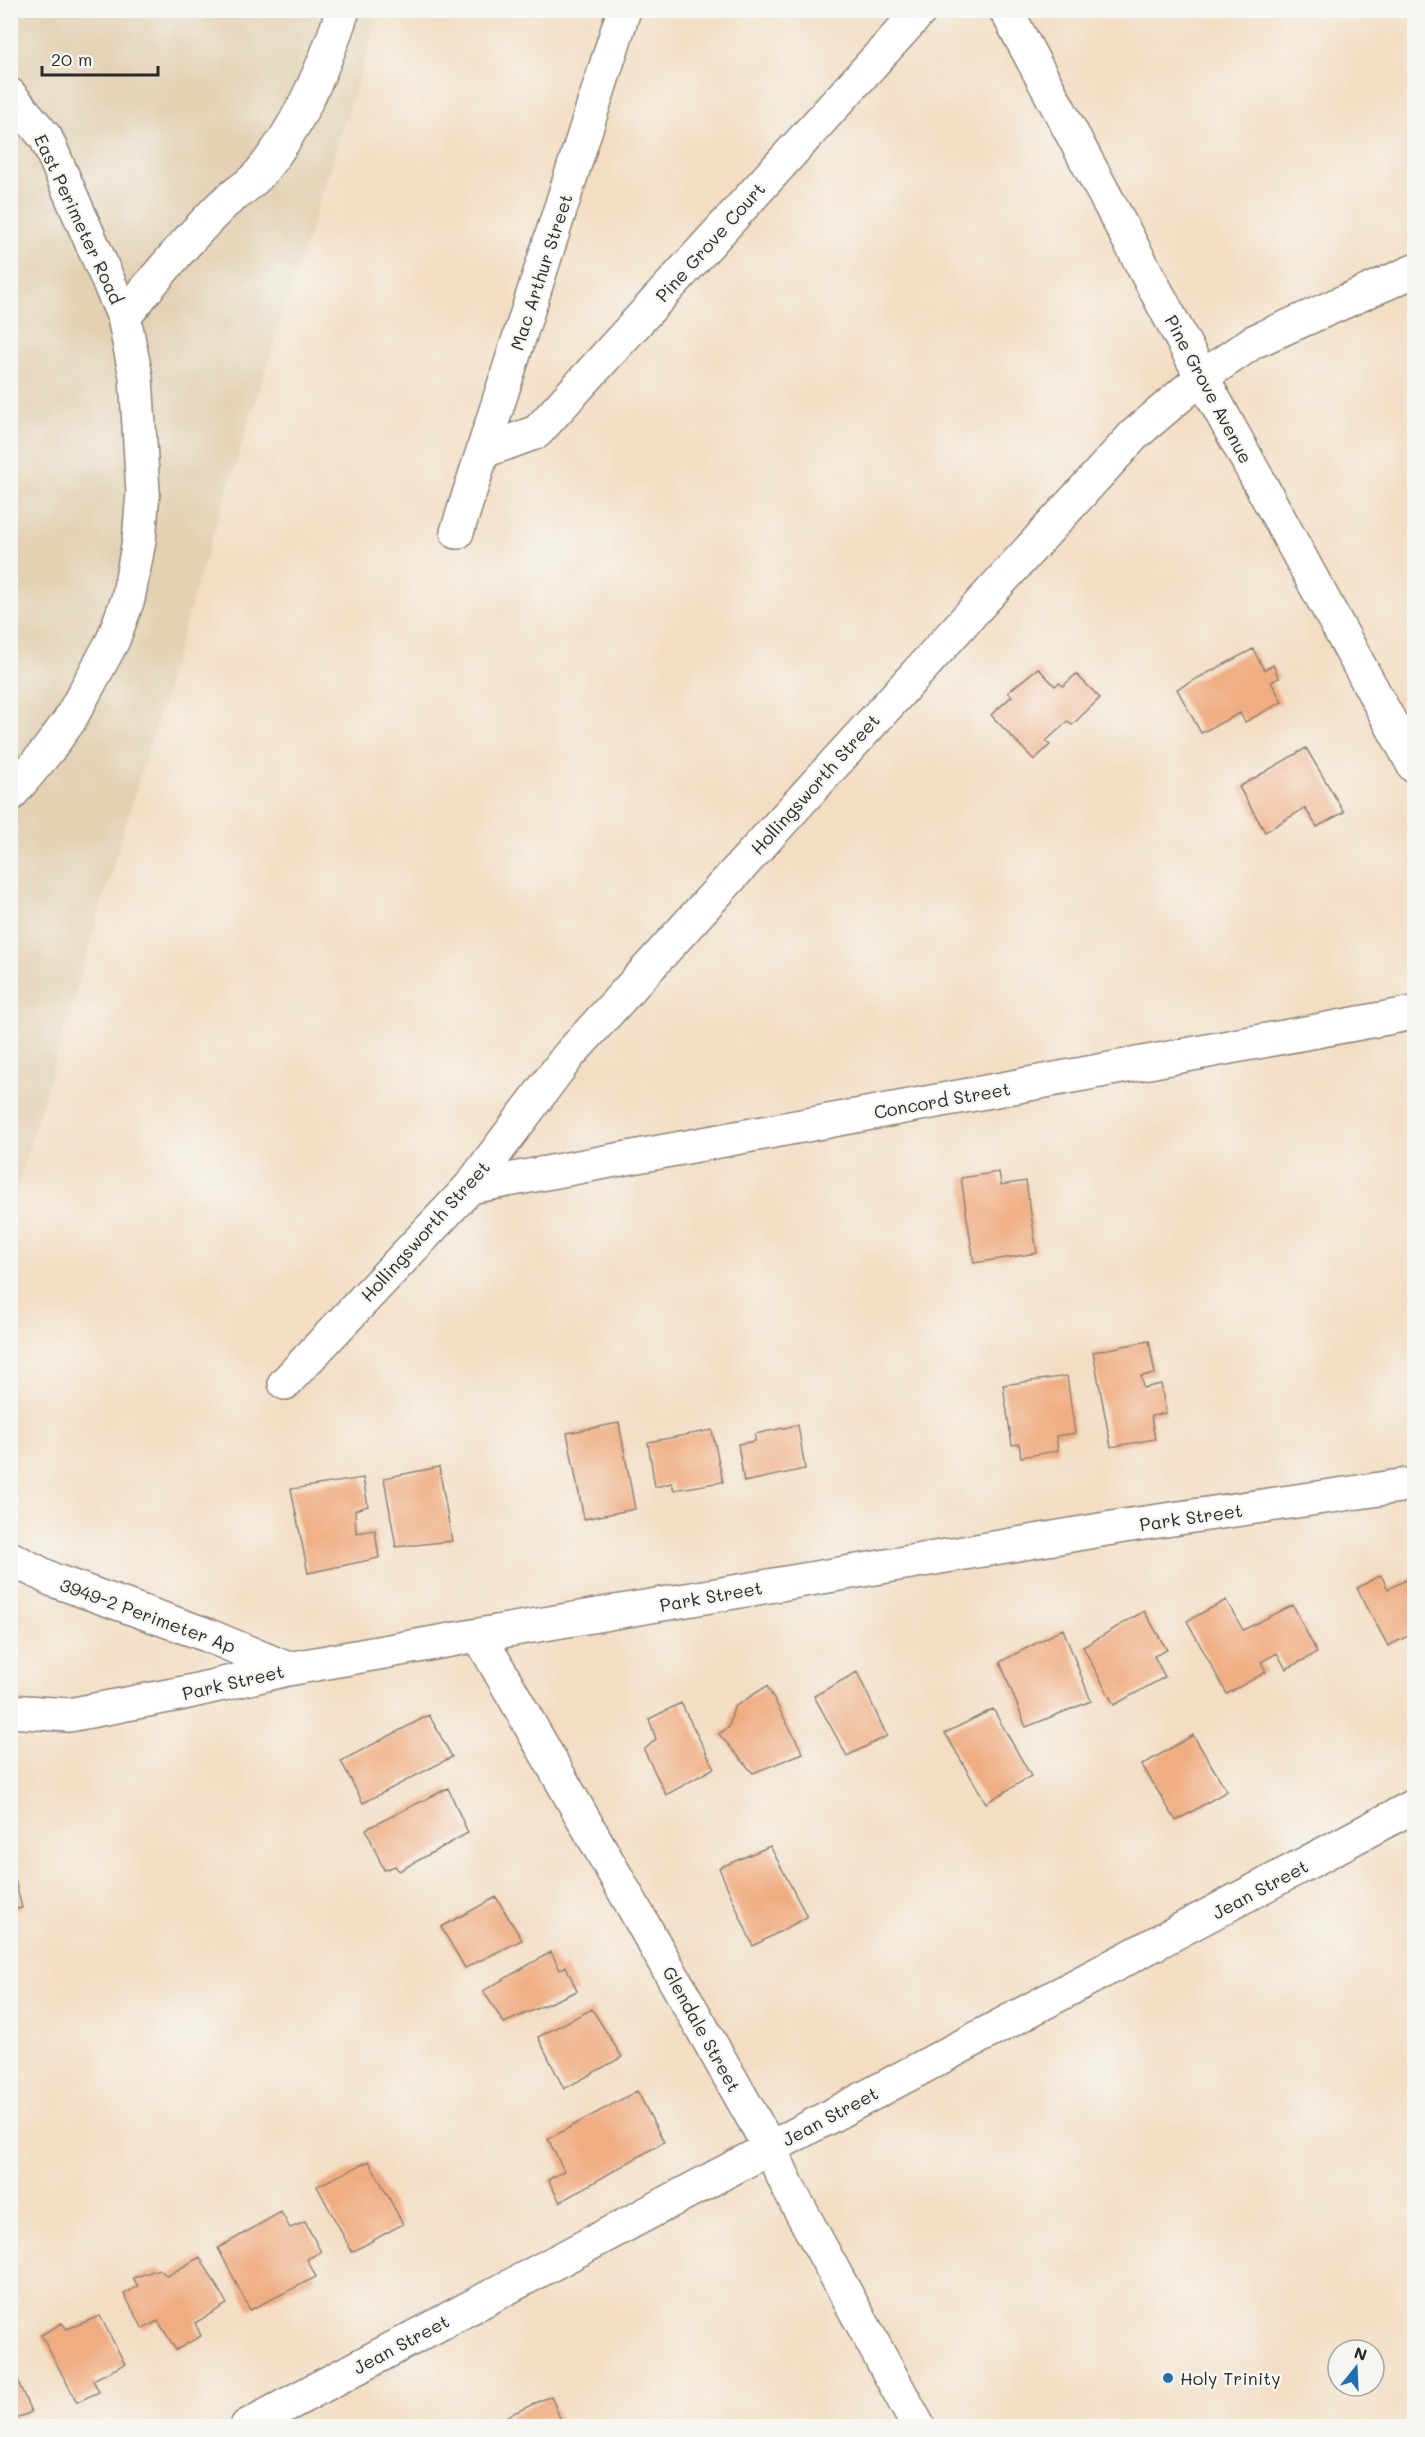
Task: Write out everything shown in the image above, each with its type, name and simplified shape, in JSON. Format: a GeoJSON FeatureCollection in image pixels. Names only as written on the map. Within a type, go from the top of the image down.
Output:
{"type":"FeatureCollection","features":[{"type":"Feature","properties":{"kind":"street","name":"East Perimeter Road"},"geometry":{"type":"LineString","coordinates":[[124,317],[170,258],[222,205],[260,174],[278,150],[293,125],[332,43],[343,10]]}},
{"type":"Feature","properties":{"kind":"street","name":"Mac Arthur Street"},"geometry":{"type":"LineString","coordinates":[[457,532],[624,10]]}},
{"type":"Feature","properties":{"kind":"street","name":"Pine Grove Court"},"geometry":{"type":"LineString","coordinates":[[484,451],[537,432],[921,10]]}},
{"type":"Feature","properties":{"kind":"street","name":"Pine Grove Avenue"},"geometry":{"type":"LineString","coordinates":[[1006,10],[1202,377],[1414,766]]}},
{"type":"Feature","properties":{"kind":"street","name":"East Perimeter Road"},"geometry":{"type":"LineString","coordinates":[[10,95],[46,138],[124,317],[136,377],[143,492],[139,541],[128,599],[113,640],[75,711],[48,750],[10,795]]}},
{"type":"Feature","properties":{"kind":"street","name":"Hollingsworth Street"},"geometry":{"type":"LineString","coordinates":[[285,1383],[470,1187],[569,1055],[1134,435],[1202,377],[1253,342],[1414,271]]}},
{"type":"Feature","properties":{"kind":"street","name":"Concord Street"},"geometry":{"type":"LineString","coordinates":[[470,1187],[1414,1013]]}},
{"type":"Feature","properties":{"kind":"street","name":"Park Street"},"geometry":{"type":"LineString","coordinates":[[10,1711],[69,1715],[184,1693],[288,1669],[479,1635],[1124,1526],[1414,1484]]}},
{"type":"Feature","properties":{"kind":"street","name":"3949-2 Perimeter Ap"},"geometry":{"type":"LineString","coordinates":[[10,1558],[53,1580],[207,1635],[288,1669]]}},
{"type":"Feature","properties":{"kind":"street","name":"Glendale Street"},"geometry":{"type":"LineString","coordinates":[[479,1635],[770,2148],[790,2191],[918,2427]]}},
{"type":"Feature","properties":{"kind":"street"},"geometry":{"type":"LineString","coordinates":[[10,1728],[69,1715]]}},
{"type":"Feature","properties":{"kind":"street","name":"Jean Street"},"geometry":{"type":"LineString","coordinates":[[247,2427],[1414,1806]]}},
{"type":"Feature","properties":{"kind":"shaded area"},"geometry":{"type":"Polygon","coordinates":[[[11,11],[380,11],[202,569],[11,1207],[11,11]]]}},
{"type":"Feature","properties":{"kind":"building"},"geometry":{"type":"Polygon","coordinates":[[[1253,649],[1264,670],[1273,665],[1279,678],[1271,682],[1282,702],[1245,722],[1240,713],[1201,733],[1177,689],[1253,649]]]}},
{"type":"Feature","properties":{"kind":"building"},"geometry":{"type":"Polygon","coordinates":[[[1038,668],[1055,686],[1059,683],[1063,686],[1076,674],[1100,698],[1072,725],[1068,721],[1046,741],[1050,745],[1034,760],[991,715],[1012,696],[1008,692],[1038,668]]]}},
{"type":"Feature","properties":{"kind":"building"},"geometry":{"type":"Polygon","coordinates":[[[1306,748],[1344,812],[1317,827],[1305,808],[1265,832],[1239,787],[1306,748]]]}},
{"type":"Feature","properties":{"kind":"building"},"geometry":{"type":"Polygon","coordinates":[[[999,1172],[1001,1185],[1026,1181],[1037,1253],[974,1263],[961,1178],[999,1172]]]}},
{"type":"Feature","properties":{"kind":"building"},"geometry":{"type":"Polygon","coordinates":[[[1149,1341],[1155,1374],[1141,1376],[1143,1388],[1161,1384],[1166,1413],[1151,1416],[1155,1439],[1111,1447],[1093,1352],[1149,1341]]]}},
{"type":"Feature","properties":{"kind":"building"},"geometry":{"type":"Polygon","coordinates":[[[1067,1376],[1075,1433],[1056,1436],[1058,1451],[1021,1457],[1019,1444],[1012,1445],[1003,1385],[1067,1376]]]}},
{"type":"Feature","properties":{"kind":"building"},"geometry":{"type":"Polygon","coordinates":[[[619,1423],[635,1509],[584,1519],[567,1433],[619,1423]]]}},
{"type":"Feature","properties":{"kind":"building"},"geometry":{"type":"Polygon","coordinates":[[[798,1425],[805,1469],[744,1482],[738,1444],[755,1441],[755,1434],[798,1425]]]}},
{"type":"Feature","properties":{"kind":"building"},"geometry":{"type":"Polygon","coordinates":[[[712,1430],[723,1482],[674,1490],[672,1483],[655,1487],[648,1442],[712,1430]]]}},
{"type":"Feature","properties":{"kind":"building"},"geometry":{"type":"Polygon","coordinates":[[[439,1467],[452,1541],[396,1547],[384,1478],[439,1467]]]}},
{"type":"Feature","properties":{"kind":"building"},"geometry":{"type":"Polygon","coordinates":[[[363,1478],[368,1506],[355,1510],[356,1533],[375,1530],[379,1558],[308,1573],[291,1489],[363,1478]]]}},
{"type":"Feature","properties":{"kind":"building"},"geometry":{"type":"Polygon","coordinates":[[[1381,1575],[1388,1589],[1414,1576],[1414,1633],[1388,1646],[1357,1588],[1381,1575]]]}},
{"type":"Feature","properties":{"kind":"building"},"geometry":{"type":"Polygon","coordinates":[[[1226,1600],[1243,1630],[1293,1605],[1317,1653],[1286,1669],[1277,1653],[1261,1662],[1266,1672],[1227,1694],[1187,1621],[1226,1600]]]}},
{"type":"Feature","properties":{"kind":"building"},"geometry":{"type":"Polygon","coordinates":[[[1144,1611],[1167,1650],[1154,1656],[1165,1677],[1114,1705],[1083,1647],[1144,1611]]]}},
{"type":"Feature","properties":{"kind":"building"},"geometry":{"type":"Polygon","coordinates":[[[1063,1629],[1091,1701],[1026,1727],[1000,1662],[1063,1629]]]}},
{"type":"Feature","properties":{"kind":"building"},"geometry":{"type":"Polygon","coordinates":[[[857,1672],[887,1736],[847,1756],[814,1696],[857,1672]]]}},
{"type":"Feature","properties":{"kind":"building"},"geometry":{"type":"Polygon","coordinates":[[[767,1686],[803,1753],[753,1773],[719,1734],[729,1727],[734,1707],[767,1686]]]}},
{"type":"Feature","properties":{"kind":"building"},"geometry":{"type":"Polygon","coordinates":[[[681,1703],[714,1768],[666,1795],[644,1750],[656,1739],[649,1719],[681,1703]]]}},
{"type":"Feature","properties":{"kind":"building"},"geometry":{"type":"Polygon","coordinates":[[[993,1709],[1031,1776],[986,1803],[945,1733],[993,1709]]]}},
{"type":"Feature","properties":{"kind":"building"},"geometry":{"type":"Polygon","coordinates":[[[429,1715],[452,1757],[363,1803],[341,1761],[429,1715]]]}},
{"type":"Feature","properties":{"kind":"building"},"geometry":{"type":"Polygon","coordinates":[[[1193,1735],[1227,1791],[1176,1821],[1142,1765],[1193,1735]]]}},
{"type":"Feature","properties":{"kind":"building"},"geometry":{"type":"Polygon","coordinates":[[[448,1788],[468,1833],[399,1871],[395,1866],[384,1870],[366,1829],[448,1788]]]}},
{"type":"Feature","properties":{"kind":"building"},"geometry":{"type":"Polygon","coordinates":[[[770,1846],[807,1917],[753,1946],[719,1868],[770,1846]]]}},
{"type":"Feature","properties":{"kind":"building"},"geometry":{"type":"Polygon","coordinates":[[[10,1860],[22,1908],[10,1911],[10,1860]]]}},
{"type":"Feature","properties":{"kind":"building"},"geometry":{"type":"Polygon","coordinates":[[[496,1897],[522,1940],[465,1968],[441,1927],[496,1897]]]}},
{"type":"Feature","properties":{"kind":"building"},"geometry":{"type":"Polygon","coordinates":[[[551,1952],[560,1970],[566,1966],[577,1991],[504,2023],[483,1991],[551,1952]]]}},
{"type":"Feature","properties":{"kind":"building"},"geometry":{"type":"Polygon","coordinates":[[[592,2009],[622,2057],[564,2089],[538,2037],[592,2009]]]}},
{"type":"Feature","properties":{"kind":"building"},"geometry":{"type":"Polygon","coordinates":[[[637,2091],[664,2142],[560,2202],[548,2180],[564,2171],[548,2139],[637,2091]]]}},
{"type":"Feature","properties":{"kind":"building"},"geometry":{"type":"Polygon","coordinates":[[[369,2161],[403,2224],[352,2252],[317,2186],[369,2161]]]}},
{"type":"Feature","properties":{"kind":"building"},"geometry":{"type":"Polygon","coordinates":[[[281,2212],[290,2228],[305,2222],[321,2252],[307,2259],[316,2277],[250,2310],[218,2248],[281,2212]]]}},
{"type":"Feature","properties":{"kind":"building"},"geometry":{"type":"Polygon","coordinates":[[[200,2257],[227,2304],[195,2323],[201,2336],[176,2350],[158,2321],[143,2329],[124,2294],[138,2286],[133,2278],[159,2269],[167,2276],[200,2257]]]}},
{"type":"Feature","properties":{"kind":"building"},"geometry":{"type":"Polygon","coordinates":[[[100,2316],[125,2364],[93,2380],[99,2392],[77,2402],[41,2335],[62,2323],[67,2329],[100,2316]]]}},
{"type":"Feature","properties":{"kind":"building"},"geometry":{"type":"Polygon","coordinates":[[[10,2362],[31,2412],[10,2422],[10,2362]]]}},
{"type":"Feature","properties":{"kind":"building"},"geometry":{"type":"Polygon","coordinates":[[[551,2396],[563,2426],[494,2426],[492,2423],[551,2396]]]}},
{"type":"Feature","properties":{"kind":"place","name":"Holy Trinity"},"geometry":{"type":"Point","coordinates":[1168,2378]}}]}
